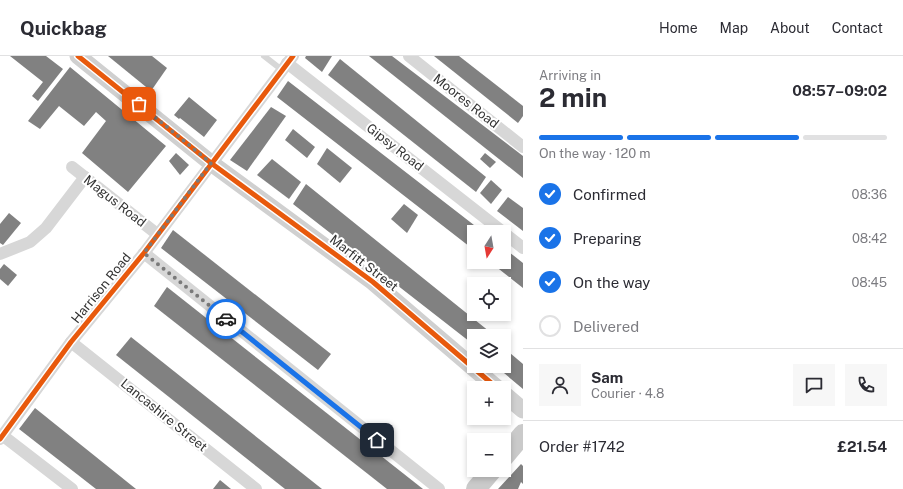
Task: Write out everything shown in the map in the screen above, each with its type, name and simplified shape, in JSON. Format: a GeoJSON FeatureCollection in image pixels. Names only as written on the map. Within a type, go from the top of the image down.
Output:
{"type":"FeatureCollection","features":[{"type":"Feature","properties":{"kind":"main road"},"geometry":{"type":"LineString","coordinates":[[511,449],[523,434]]}},
{"type":"Feature","properties":{"kind":"main road"},"geometry":{"type":"LineString","coordinates":[[476,489],[486,477]]}},
{"type":"Feature","properties":{"kind":"street","name":"Marfitt Street"},"geometry":{"type":"LineString","coordinates":[[78,56],[211,163],[372,282],[489,381]]}},
{"type":"Feature","properties":{"kind":"street","name":"Moores Road"},"geometry":{"type":"LineString","coordinates":[[408,56],[523,147]]}},
{"type":"Feature","properties":{"kind":"street","name":"Harrison Road"},"geometry":{"type":"LineString","coordinates":[[1,437],[71,342],[144,253],[287,63]]}},
{"type":"Feature","properties":{"kind":"street","name":"Gipsy Road"},"geometry":{"type":"LineString","coordinates":[[287,63],[493,225]]}},
{"type":"Feature","properties":{"kind":"street","name":"Magus Road"},"geometry":{"type":"LineString","coordinates":[[72,167],[158,234]]}},
{"type":"Feature","properties":{"kind":"street"},"geometry":{"type":"LineString","coordinates":[[0,254],[30,242],[46,228],[85,177]]}},
{"type":"Feature","properties":{"kind":"street","name":"Gipsy Road"},"geometry":{"type":"LineString","coordinates":[[511,239],[523,248]]}},
{"type":"Feature","properties":{"kind":"street"},"geometry":{"type":"LineString","coordinates":[[144,253],[439,489]]}},
{"type":"Feature","properties":{"kind":"street","name":"Lancashire Street"},"geometry":{"type":"LineString","coordinates":[[71,342],[256,489]]}},
{"type":"Feature","properties":{"kind":"street"},"geometry":{"type":"LineString","coordinates":[[511,400],[523,410]]}},
{"type":"Feature","properties":{"kind":"street"},"geometry":{"type":"LineString","coordinates":[[1,437],[72,489]]}},
{"type":"Feature","properties":{"kind":"lane"},"geometry":{"type":"LineString","coordinates":[[264,56],[287,63]]}},
{"type":"Feature","properties":{"kind":"building"},"geometry":{"type":"Polygon","coordinates":[[[10,56],[46,56],[63,69],[38,101],[32,96],[43,82],[10,56]]]}},
{"type":"Feature","properties":{"kind":"building"},"geometry":{"type":"Polygon","coordinates":[[[108,56],[152,56],[167,68],[151,91],[108,56]]]}},
{"type":"Feature","properties":{"kind":"building"},"geometry":{"type":"Polygon","coordinates":[[[306,56],[332,56],[322,72],[305,58],[306,56]]]}},
{"type":"Feature","properties":{"kind":"building"},"geometry":{"type":"Polygon","coordinates":[[[369,56],[392,56],[523,156],[523,178],[369,56]]]}},
{"type":"Feature","properties":{"kind":"building"},"geometry":{"type":"Polygon","coordinates":[[[434,56],[459,56],[523,106],[523,116],[518,123],[434,56]]]}},
{"type":"Feature","properties":{"kind":"building"},"geometry":{"type":"Polygon","coordinates":[[[340,59],[486,177],[476,192],[328,75],[340,59]]]}},
{"type":"Feature","properties":{"kind":"building"},"geometry":{"type":"Polygon","coordinates":[[[70,67],[166,146],[128,192],[82,153],[106,121],[96,112],[84,126],[59,106],[40,129],[28,121],[70,67]]]}},
{"type":"Feature","properties":{"kind":"building"},"geometry":{"type":"Polygon","coordinates":[[[288,81],[474,225],[467,225],[467,245],[277,97],[288,81]]]}},
{"type":"Feature","properties":{"kind":"building"},"geometry":{"type":"Polygon","coordinates":[[[189,97],[217,120],[204,137],[174,115],[189,97]]]}},
{"type":"Feature","properties":{"kind":"building"},"geometry":{"type":"Polygon","coordinates":[[[271,107],[286,116],[247,171],[230,160],[271,107]]]}},
{"type":"Feature","properties":{"kind":"building"},"geometry":{"type":"Polygon","coordinates":[[[293,129],[315,147],[307,158],[285,140],[293,129]]]}},
{"type":"Feature","properties":{"kind":"building"},"geometry":{"type":"Polygon","coordinates":[[[327,148],[352,168],[340,183],[317,164],[327,148]]]}},
{"type":"Feature","properties":{"kind":"building"},"geometry":{"type":"Polygon","coordinates":[[[176,153],[189,165],[180,175],[169,161],[176,153]]]}},
{"type":"Feature","properties":{"kind":"building"},"geometry":{"type":"Polygon","coordinates":[[[485,153],[496,162],[490,168],[480,159],[485,153]]]}},
{"type":"Feature","properties":{"kind":"building"},"geometry":{"type":"Polygon","coordinates":[[[272,159],[301,182],[289,199],[257,175],[272,159]]]}},
{"type":"Feature","properties":{"kind":"building"},"geometry":{"type":"Polygon","coordinates":[[[491,180],[502,190],[491,204],[480,193],[491,180]]]}},
{"type":"Feature","properties":{"kind":"building"},"geometry":{"type":"Polygon","coordinates":[[[306,184],[467,313],[467,321],[476,321],[486,329],[467,329],[467,340],[293,204],[306,184]]]}},
{"type":"Feature","properties":{"kind":"building"},"geometry":{"type":"Polygon","coordinates":[[[508,197],[523,208],[523,231],[497,211],[508,197]]]}},
{"type":"Feature","properties":{"kind":"building"},"geometry":{"type":"Polygon","coordinates":[[[404,204],[418,215],[407,233],[391,219],[404,204]]]}},
{"type":"Feature","properties":{"kind":"building"},"geometry":{"type":"Polygon","coordinates":[[[9,213],[21,223],[3,245],[0,243],[0,224],[9,213]]]}},
{"type":"Feature","properties":{"kind":"building"},"geometry":{"type":"Polygon","coordinates":[[[173,230],[331,354],[318,370],[161,248],[173,230]]]}},
{"type":"Feature","properties":{"kind":"building"},"geometry":{"type":"Polygon","coordinates":[[[511,254],[523,263],[523,288],[511,277],[499,269],[511,269],[511,254]]]}},
{"type":"Feature","properties":{"kind":"building"},"geometry":{"type":"Polygon","coordinates":[[[4,264],[17,275],[8,286],[0,279],[0,269],[4,264]]]}},
{"type":"Feature","properties":{"kind":"building"},"geometry":{"type":"Polygon","coordinates":[[[167,287],[423,489],[387,489],[154,306],[167,287]]]}},
{"type":"Feature","properties":{"kind":"building"},"geometry":{"type":"Polygon","coordinates":[[[131,337],[322,489],[285,489],[116,355],[131,337]]]}},
{"type":"Feature","properties":{"kind":"building"},"geometry":{"type":"Polygon","coordinates":[[[511,354],[523,364],[523,389],[504,373],[511,373],[511,354]]]}},
{"type":"Feature","properties":{"kind":"building"},"geometry":{"type":"Polygon","coordinates":[[[35,408],[136,489],[96,489],[19,429],[35,408]]]}},
{"type":"Feature","properties":{"kind":"building"},"geometry":{"type":"Polygon","coordinates":[[[521,464],[523,466],[523,484],[521,482],[518,489],[498,489],[509,477],[511,477],[511,475],[521,464]]]}},
{"type":"Feature","properties":{"kind":"building"},"geometry":{"type":"Polygon","coordinates":[[[220,480],[231,489],[213,489],[220,480]]]}},
{"type":"Feature","properties":{"kind":"cycle path"},"geometry":{"type":"LineString","coordinates":[[78,56],[211,163],[373,282],[489,381]]}},
{"type":"Feature","properties":{"kind":"cycle path"},"geometry":{"type":"LineString","coordinates":[[0,439],[71,342],[144,253],[293,56]]}},
{"type":"Feature","properties":{"kind":"way so far"},"geometry":{"type":"LineString","coordinates":[[139,104],[211,163],[144,253],[226,319]]}},
{"type":"Feature","properties":{"kind":"route"},"geometry":{"type":"LineString","coordinates":[[226,319],[377,440]]}}]}
